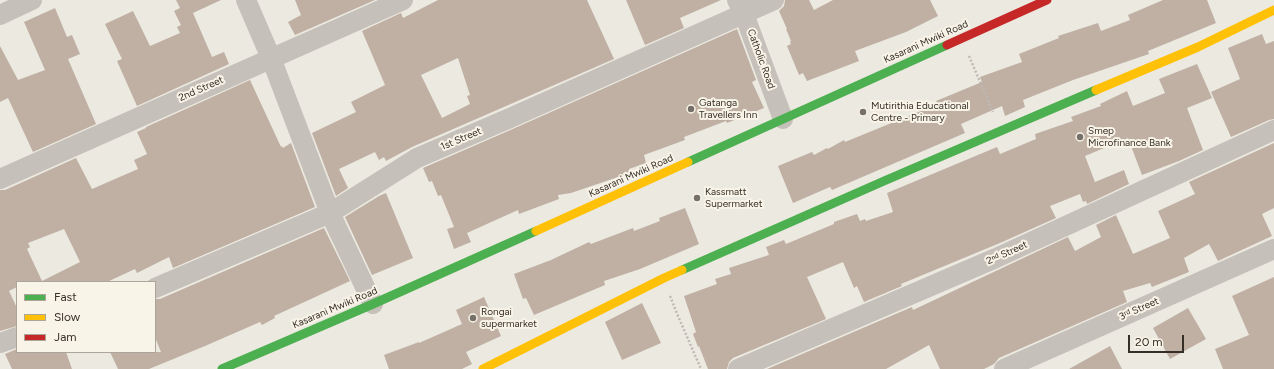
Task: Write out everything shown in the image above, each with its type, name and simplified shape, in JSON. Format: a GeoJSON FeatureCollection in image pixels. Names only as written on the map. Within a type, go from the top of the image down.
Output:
{"type":"FeatureCollection","features":[{"type":"Feature","properties":{"kind":"main road","name":"Kasarani Mwiki Road"},"geometry":{"type":"LineString","coordinates":[[222,369],[373,304],[1047,0]]}},
{"type":"Feature","properties":{"kind":"main road"},"geometry":{"type":"LineString","coordinates":[[483,369],[664,278],[877,184],[1198,47],[1274,10]]}},
{"type":"Feature","properties":{"kind":"street"},"geometry":{"type":"LineString","coordinates":[[0,14],[32,0]]}},
{"type":"Feature","properties":{"kind":"street"},"geometry":{"type":"LineString","coordinates":[[246,0],[272,58],[330,212],[373,304]]}},
{"type":"Feature","properties":{"kind":"street","name":"2nd Street"},"geometry":{"type":"LineString","coordinates":[[0,179],[403,0]]}},
{"type":"Feature","properties":{"kind":"street","name":"1st Street"},"geometry":{"type":"LineString","coordinates":[[156,288],[330,212],[417,158],[510,118],[741,7],[774,0]]}},
{"type":"Feature","properties":{"kind":"street","name":"Catholic Road"},"geometry":{"type":"LineString","coordinates":[[741,7],[783,119]]}},
{"type":"Feature","properties":{"kind":"street","name":"2ⁿᵈ Street"},"geometry":{"type":"LineString","coordinates":[[738,369],[996,258],[1274,130]]}},
{"type":"Feature","properties":{"kind":"street","name":"3ʳᵈ Street"},"geometry":{"type":"LineString","coordinates":[[1004,369],[1274,249]]}},
{"type":"Feature","properties":{"kind":"street"},"geometry":{"type":"LineString","coordinates":[[0,343],[16,337]]}},
{"type":"Feature","properties":{"kind":"path"},"geometry":{"type":"LineString","coordinates":[[961,39],[1002,131]]}},
{"type":"Feature","properties":{"kind":"path"},"geometry":{"type":"LineString","coordinates":[[664,278],[678,316],[701,369]]}},
{"type":"Feature","properties":{"kind":"building"},"geometry":{"type":"Polygon","coordinates":[[[176,0],[221,0],[193,13],[212,57],[224,52],[229,64],[137,106],[117,61],[122,59],[105,24],[133,11],[150,46],[180,33],[177,27],[181,25],[174,11],[180,8],[176,0]]]}},
{"type":"Feature","properties":{"kind":"building"},"geometry":{"type":"Polygon","coordinates":[[[295,0],[375,0],[295,35],[288,22],[301,15],[295,0]]]}},
{"type":"Feature","properties":{"kind":"building"},"geometry":{"type":"Polygon","coordinates":[[[438,0],[587,0],[614,59],[412,147],[386,161],[384,157],[379,160],[375,152],[339,169],[348,188],[336,196],[312,133],[356,112],[351,102],[385,85],[362,31],[401,13],[403,18],[438,0]],[[458,58],[421,75],[442,118],[470,104],[467,96],[470,95],[458,58]]]}},
{"type":"Feature","properties":{"kind":"building"},"geometry":{"type":"Polygon","coordinates":[[[626,0],[721,0],[680,18],[684,28],[645,45],[626,0]]]}},
{"type":"Feature","properties":{"kind":"building"},"geometry":{"type":"Polygon","coordinates":[[[785,0],[809,0],[814,10],[833,0],[930,0],[938,16],[906,32],[855,51],[859,61],[807,81],[803,73],[799,75],[787,46],[791,44],[791,41],[779,11],[784,6],[785,0]]]}},
{"type":"Feature","properties":{"kind":"building"},"geometry":{"type":"Polygon","coordinates":[[[1163,0],[1207,0],[1216,23],[1148,51],[1149,54],[1073,80],[1023,100],[1025,107],[1005,116],[1002,106],[961,124],[965,133],[832,190],[830,187],[793,203],[778,166],[812,152],[814,155],[844,140],[845,142],[938,104],[936,101],[982,82],[980,77],[1022,62],[1019,54],[1059,38],[1058,36],[1098,23],[1101,31],[1130,20],[1128,15],[1163,0]]]}},
{"type":"Feature","properties":{"kind":"building"},"geometry":{"type":"Polygon","coordinates":[[[55,8],[67,37],[72,35],[80,54],[68,59],[96,124],[33,152],[8,98],[0,102],[0,46],[18,80],[45,70],[24,22],[55,8]]]}},
{"type":"Feature","properties":{"kind":"building"},"geometry":{"type":"Polygon","coordinates":[[[737,29],[756,80],[752,82],[764,108],[727,123],[726,121],[684,137],[685,140],[644,155],[646,163],[629,169],[630,173],[571,193],[558,195],[559,199],[519,214],[518,210],[467,233],[471,242],[454,249],[447,229],[454,227],[441,195],[438,196],[432,181],[429,182],[423,168],[737,29]]]}},
{"type":"Feature","properties":{"kind":"building"},"geometry":{"type":"Polygon","coordinates":[[[1262,34],[1266,44],[1274,41],[1274,119],[1231,137],[1211,92],[1240,79],[1228,48],[1262,34]]]}},
{"type":"Feature","properties":{"kind":"building"},"geometry":{"type":"Polygon","coordinates":[[[1197,64],[1212,98],[1187,108],[1203,150],[1142,175],[1128,138],[1085,156],[1095,182],[1124,170],[1129,184],[1087,204],[1086,201],[1083,202],[1080,194],[1050,206],[1056,218],[901,284],[902,286],[864,302],[857,286],[854,288],[843,262],[807,277],[826,319],[733,358],[729,362],[727,369],[708,369],[693,334],[696,332],[684,296],[717,284],[715,279],[731,274],[729,268],[769,255],[766,247],[784,240],[786,244],[834,224],[834,222],[857,214],[860,221],[865,219],[866,221],[893,212],[887,193],[997,147],[1000,154],[1036,139],[1035,134],[1073,121],[1071,117],[1101,106],[1100,104],[1127,91],[1133,106],[1165,93],[1159,79],[1197,64]]]}},
{"type":"Feature","properties":{"kind":"building"},"geometry":{"type":"Polygon","coordinates":[[[250,80],[281,147],[282,146],[283,148],[291,143],[315,207],[173,268],[169,257],[137,273],[135,269],[109,281],[42,281],[16,281],[16,288],[9,291],[16,306],[16,326],[0,331],[0,190],[5,190],[76,158],[92,189],[138,169],[134,160],[147,154],[137,132],[250,80]],[[64,229],[28,243],[30,247],[27,249],[42,281],[80,262],[64,229]]]}},
{"type":"Feature","properties":{"kind":"building"},"geometry":{"type":"Polygon","coordinates":[[[1274,143],[1274,208],[1262,214],[1272,236],[1218,261],[1209,244],[1184,258],[1189,272],[1152,287],[1150,283],[1123,291],[1127,302],[999,358],[994,364],[984,369],[940,369],[929,345],[886,369],[767,369],[912,307],[913,310],[1068,237],[1075,251],[1101,237],[1096,225],[1116,215],[1133,254],[1170,238],[1158,211],[1195,194],[1189,182],[1274,143]]]}},
{"type":"Feature","properties":{"kind":"building"},"geometry":{"type":"Polygon","coordinates":[[[386,193],[413,258],[372,275],[345,217],[386,193]]]}},
{"type":"Feature","properties":{"kind":"building"},"geometry":{"type":"Polygon","coordinates":[[[685,208],[699,244],[640,269],[604,281],[605,285],[534,315],[526,298],[523,299],[514,274],[551,260],[589,242],[591,244],[633,228],[634,231],[660,221],[659,218],[685,208]]]}},
{"type":"Feature","properties":{"kind":"building"},"geometry":{"type":"Polygon","coordinates":[[[324,228],[350,281],[274,316],[275,318],[262,325],[260,322],[149,369],[118,369],[110,353],[161,352],[156,340],[156,299],[160,299],[324,228]]]}},
{"type":"Feature","properties":{"kind":"building"},"geometry":{"type":"Polygon","coordinates":[[[1274,277],[1274,369],[1223,369],[1215,349],[1249,335],[1232,296],[1274,277]]]}},
{"type":"Feature","properties":{"kind":"building"},"geometry":{"type":"Polygon","coordinates":[[[484,297],[501,336],[466,352],[472,364],[462,369],[389,369],[384,355],[419,343],[462,324],[456,310],[484,297]]]}},
{"type":"Feature","properties":{"kind":"building"},"geometry":{"type":"Polygon","coordinates":[[[642,303],[661,343],[622,360],[605,322],[642,303]]]}},
{"type":"Feature","properties":{"kind":"building"},"geometry":{"type":"Polygon","coordinates":[[[1188,308],[1206,339],[1170,359],[1153,328],[1188,308]]]}},
{"type":"Feature","properties":{"kind":"building"},"geometry":{"type":"Polygon","coordinates":[[[1110,346],[1122,369],[1069,369],[1110,346]]]}},
{"type":"Feature","properties":{"kind":"building"},"geometry":{"type":"Polygon","coordinates":[[[16,349],[16,353],[66,353],[72,369],[12,369],[5,354],[16,349]]]}},
{"type":"Feature","properties":{"kind":"traffic: fast"},"geometry":{"type":"LineString","coordinates":[[688,162],[947,45]]}},
{"type":"Feature","properties":{"kind":"traffic: fast"},"geometry":{"type":"LineString","coordinates":[[682,270],[1096,90]]}},
{"type":"Feature","properties":{"kind":"traffic: fast"},"geometry":{"type":"LineString","coordinates":[[222,369],[373,304],[536,231]]}},
{"type":"Feature","properties":{"kind":"traffic: slow"},"geometry":{"type":"LineString","coordinates":[[1096,90],[1198,47],[1274,10]]}},
{"type":"Feature","properties":{"kind":"traffic: slow"},"geometry":{"type":"LineString","coordinates":[[536,231],[688,162]]}},
{"type":"Feature","properties":{"kind":"traffic: slow"},"geometry":{"type":"LineString","coordinates":[[483,369],[682,270]]}},
{"type":"Feature","properties":{"kind":"traffic: jam"},"geometry":{"type":"LineString","coordinates":[[947,45],[1047,0]]}},
{"type":"Feature","properties":{"kind":"place","name":"Gatanga Travellers Inn"},"geometry":{"type":"Point","coordinates":[691,109]}},
{"type":"Feature","properties":{"kind":"place","name":"Mutirithia Educational Centre - Primary"},"geometry":{"type":"Point","coordinates":[863,112]}},
{"type":"Feature","properties":{"kind":"place","name":"Smep Microfinance Bank"},"geometry":{"type":"Point","coordinates":[1080,137]}},
{"type":"Feature","properties":{"kind":"place","name":"Kassmatt Supermarket"},"geometry":{"type":"Point","coordinates":[697,198]}},
{"type":"Feature","properties":{"kind":"place","name":"Rongai supermarket"},"geometry":{"type":"Point","coordinates":[473,318]}}]}
